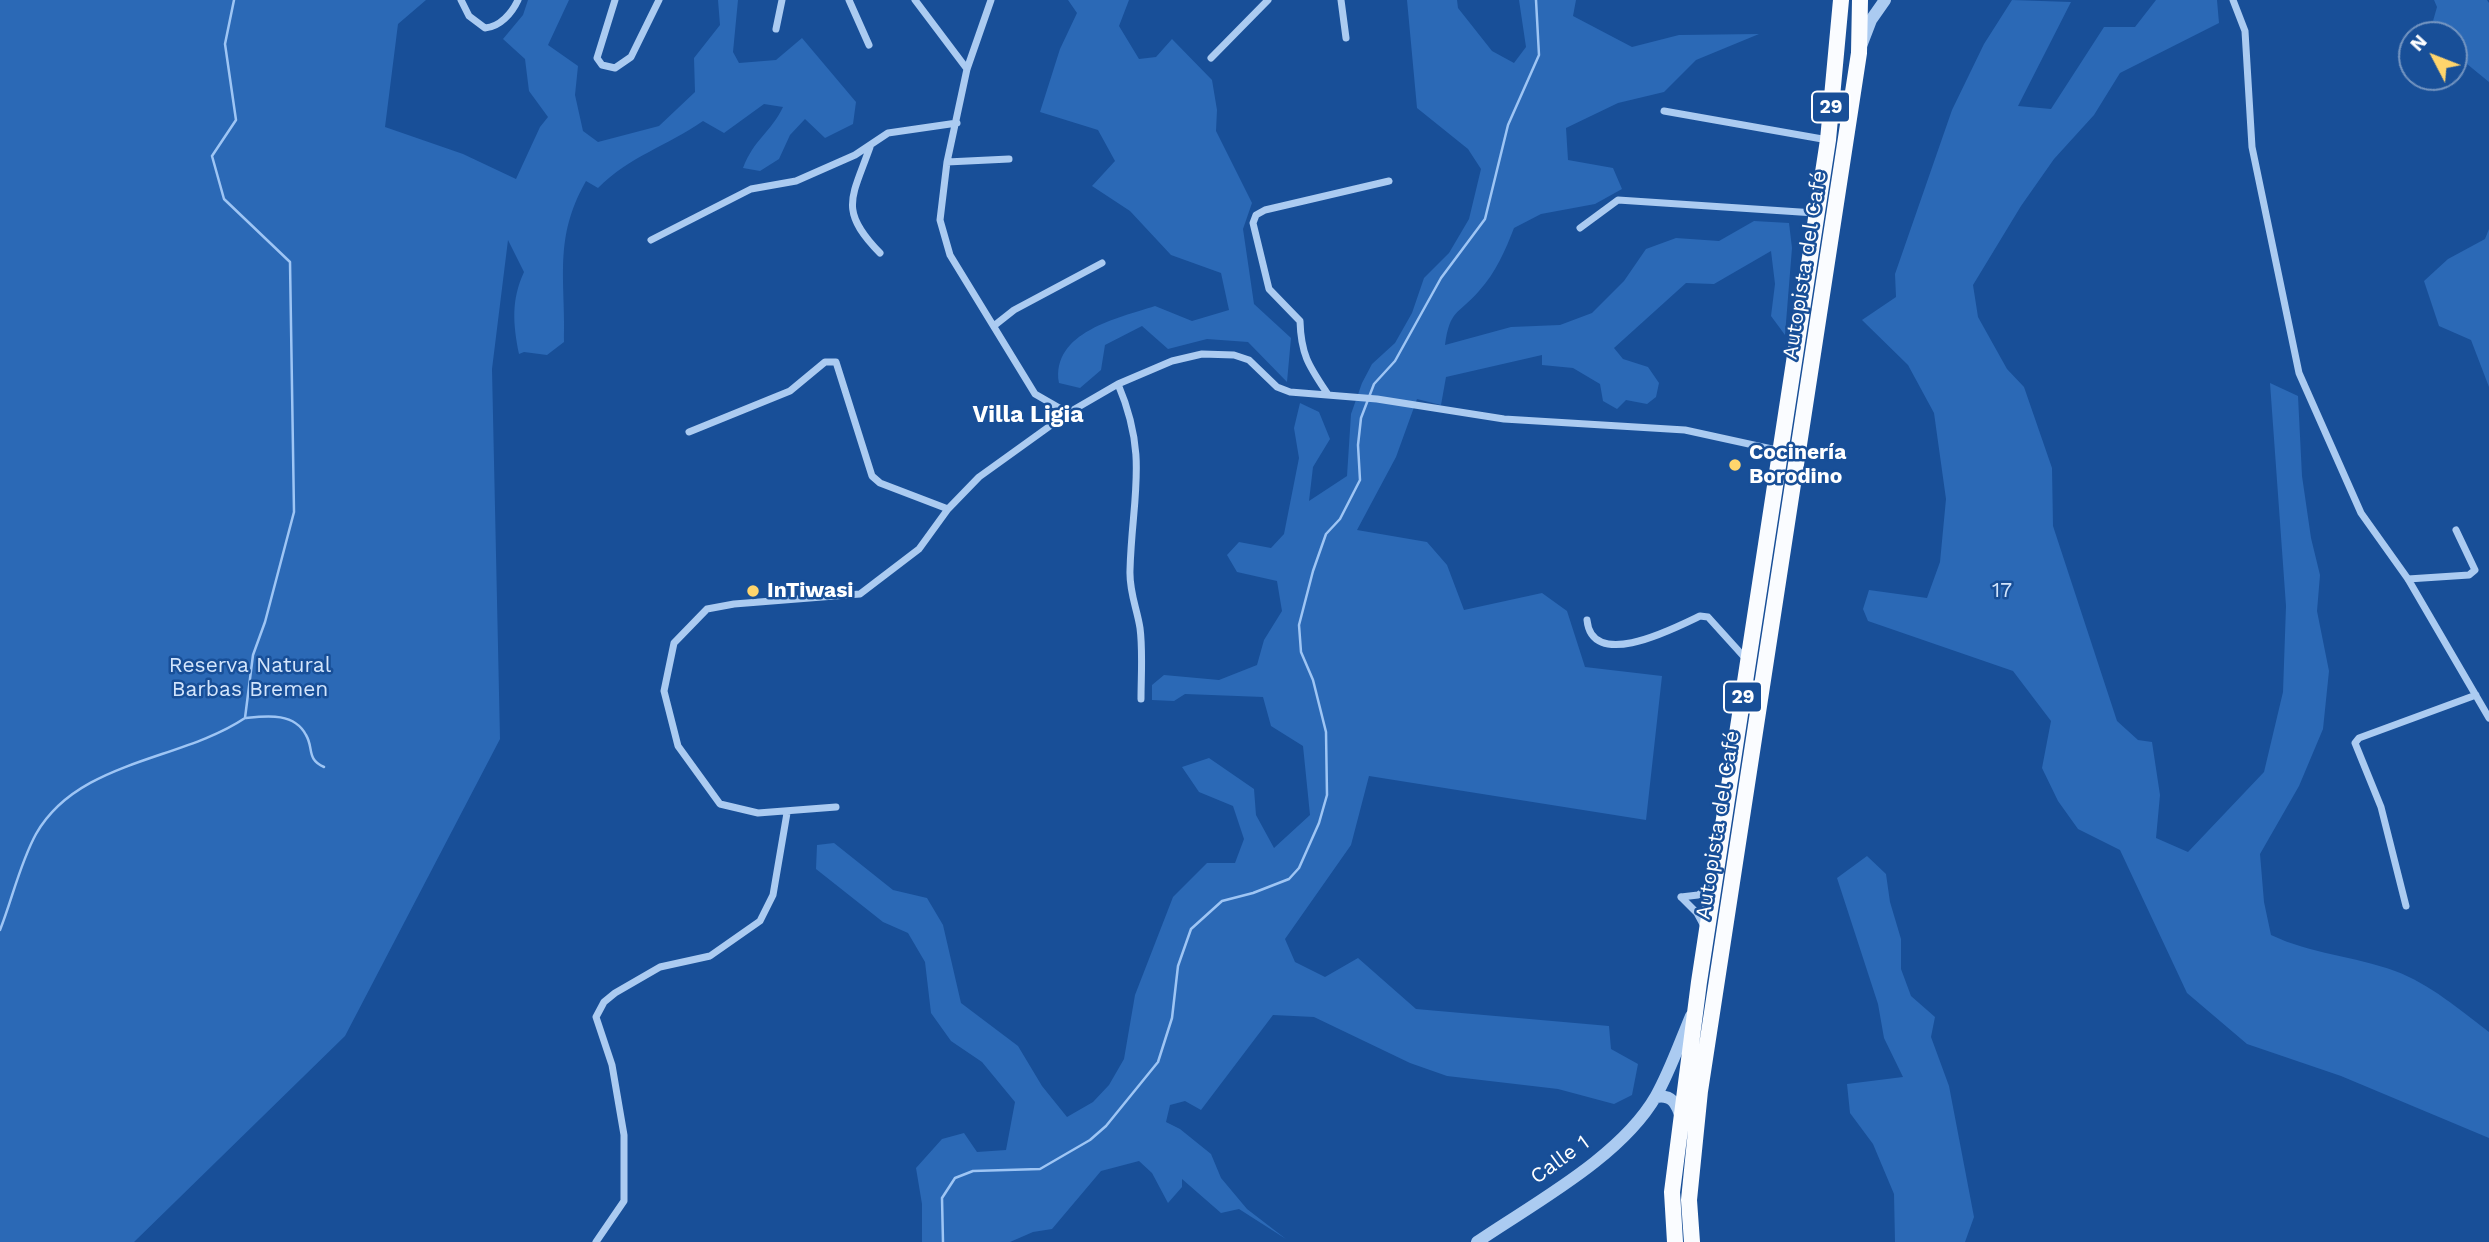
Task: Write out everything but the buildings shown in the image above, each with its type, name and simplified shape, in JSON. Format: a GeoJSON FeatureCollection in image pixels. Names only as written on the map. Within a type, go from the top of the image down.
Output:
{"type":"FeatureCollection","features":[{"type":"Feature","properties":{"kind":"highway","name":"Autopista del Café"},"geometry":{"type":"LineString","coordinates":[[1675,1242],[1672,1192],[1697,1003],[1828,140],[1841,0]]}},
{"type":"Feature","properties":{"kind":"highway","name":"Autopista del Café"},"geometry":{"type":"LineString","coordinates":[[1692,1242],[1690,1187],[1720,943],[1769,647],[1859,53],[1860,0]]}},
{"type":"Feature","properties":{"kind":"street"},"geometry":{"type":"LineString","coordinates":[[461,0],[469,16],[485,28],[492,28],[507,16],[518,0]]}},
{"type":"Feature","properties":{"kind":"street"},"geometry":{"type":"LineString","coordinates":[[615,0],[597,58],[602,65],[615,68],[631,57],[659,0]]}},
{"type":"Feature","properties":{"kind":"street"},"geometry":{"type":"LineString","coordinates":[[776,29],[782,0]]}},
{"type":"Feature","properties":{"kind":"street"},"geometry":{"type":"LineString","coordinates":[[849,0],[869,45]]}},
{"type":"Feature","properties":{"kind":"street"},"geometry":{"type":"LineString","coordinates":[[915,0],[967,69]]}},
{"type":"Feature","properties":{"kind":"street"},"geometry":{"type":"LineString","coordinates":[[991,0],[967,69],[947,162],[940,220],[950,255],[1035,394],[1068,412]]}},
{"type":"Feature","properties":{"kind":"street"},"geometry":{"type":"LineString","coordinates":[[1211,58],[1268,0]]}},
{"type":"Feature","properties":{"kind":"street"},"geometry":{"type":"LineString","coordinates":[[1340,0],[1346,38]]}},
{"type":"Feature","properties":{"kind":"street"},"geometry":{"type":"LineString","coordinates":[[1859,53],[1871,20],[1885,0]]}},
{"type":"Feature","properties":{"kind":"street"},"geometry":{"type":"LineString","coordinates":[[2233,0],[2245,31],[2252,147],[2299,373],[2361,513],[2408,579],[2489,718]]}},
{"type":"Feature","properties":{"kind":"street"},"geometry":{"type":"LineString","coordinates":[[1664,111],[1828,140]]}},
{"type":"Feature","properties":{"kind":"street"},"geometry":{"type":"LineString","coordinates":[[651,240],[751,189],[796,181],[870,146],[888,133],[957,123]]}},
{"type":"Feature","properties":{"kind":"street"},"geometry":{"type":"LineString","coordinates":[[870,146],[852,198],[851,214],[861,234],[880,253]]}},
{"type":"Feature","properties":{"kind":"street"},"geometry":{"type":"LineString","coordinates":[[947,162],[1009,159]]}},
{"type":"Feature","properties":{"kind":"street"},"geometry":{"type":"LineString","coordinates":[[1327,393],[1301,348],[1300,321],[1269,289],[1253,223],[1256,215],[1265,210],[1389,181]]}},
{"type":"Feature","properties":{"kind":"street"},"geometry":{"type":"LineString","coordinates":[[1580,228],[1618,200],[1815,214]]}},
{"type":"Feature","properties":{"kind":"street"},"geometry":{"type":"LineString","coordinates":[[995,326],[1014,310],[1102,263]]}},
{"type":"Feature","properties":{"kind":"street"},"geometry":{"type":"LineString","coordinates":[[836,807],[786,813],[758,813],[720,804],[678,746],[664,691],[674,643],[707,610],[734,604],[860,594],[919,549],[948,509],[979,477],[1068,412],[1118,384],[1182,359],[1202,354],[1234,355],[1249,360],[1277,387],[1290,392],[1377,399],[1504,419],[1685,430],[1781,451]]}},
{"type":"Feature","properties":{"kind":"street"},"geometry":{"type":"LineString","coordinates":[[689,432],[790,391],[825,362],[836,362],[858,440],[872,476],[880,483],[948,509]]}},
{"type":"Feature","properties":{"kind":"street"},"geometry":{"type":"LineString","coordinates":[[1118,384],[1130,413],[1138,470],[1130,595],[1140,628],[1141,699]]}},
{"type":"Feature","properties":{"kind":"street"},"geometry":{"type":"LineString","coordinates":[[2408,579],[2469,575],[2474,570],[2456,530]]}},
{"type":"Feature","properties":{"kind":"street"},"geometry":{"type":"LineString","coordinates":[[1587,620],[1593,638],[1605,645],[1620,647],[1700,616],[1708,617],[1748,662]]}},
{"type":"Feature","properties":{"kind":"street"},"geometry":{"type":"LineString","coordinates":[[2406,906],[2381,807],[2355,743],[2359,738],[2476,695]]}},
{"type":"Feature","properties":{"kind":"street"},"geometry":{"type":"LineString","coordinates":[[596,1242],[624,1201],[624,1135],[612,1065],[596,1017],[604,1002],[615,993],[660,967],[710,956],[760,920],[774,895],[786,813]]}},
{"type":"Feature","properties":{"kind":"street"},"geometry":{"type":"LineString","coordinates":[[1707,931],[1698,913],[1681,897],[1703,892],[1714,882]]}},
{"type":"Feature","properties":{"kind":"street","name":"Calle 1"},"geometry":{"type":"LineString","coordinates":[[1477,1242],[1592,1163],[1629,1130],[1656,1097],[1697,1003]]}},
{"type":"Feature","properties":{"kind":"street"},"geometry":{"type":"LineString","coordinates":[[1656,1097],[1671,1099],[1677,1105],[1682,1120]]}},
{"type":"Feature","properties":{"kind":"green space","name":"Reserva Natural Barbas Bremen"},"geometry":{"type":"Polygon","coordinates":[[[0,0],[426,0],[398,24],[385,127],[463,154],[516,179],[540,127],[548,117],[529,91],[525,59],[503,39],[523,15],[528,0],[569,0],[548,45],[578,66],[575,95],[583,131],[598,142],[659,126],[695,92],[694,58],[720,25],[718,0],[738,0],[733,52],[739,63],[776,60],[802,38],[856,102],[853,124],[825,138],[805,119],[790,135],[779,159],[760,171],[743,168],[752,150],[783,107],[764,104],[724,133],[703,121],[636,159],[598,188],[586,181],[569,222],[565,241],[564,342],[547,355],[524,352],[519,354],[514,312],[524,272],[508,240],[492,369],[500,739],[345,1036],[134,1242],[0,1242],[0,0]]]}},
{"type":"Feature","properties":{"kind":"green space"},"geometry":{"type":"Polygon","coordinates":[[[1068,0],[1129,0],[1119,26],[1139,59],[1156,57],[1172,39],[1212,80],[1217,110],[1216,131],[1252,203],[1243,229],[1254,304],[1291,338],[1287,382],[1248,342],[1207,339],[1168,349],[1142,326],[1105,345],[1101,370],[1080,388],[1059,383],[1059,366],[1065,351],[1076,339],[1106,322],[1155,306],[1192,321],[1229,310],[1221,273],[1171,255],[1130,211],[1092,186],[1115,161],[1098,130],[1040,112],[1060,49],[1077,13],[1068,0]]]}},
{"type":"Feature","properties":{"kind":"green space"},"geometry":{"type":"Polygon","coordinates":[[[1407,0],[1457,0],[1458,8],[1492,51],[1514,63],[1526,47],[1519,0],[1576,0],[1573,16],[1632,47],[1679,35],[1759,34],[1696,60],[1664,92],[1618,103],[1566,128],[1568,160],[1613,168],[1622,189],[1595,204],[1541,214],[1514,228],[1490,276],[1452,318],[1445,345],[1511,327],[1560,325],[1592,313],[1624,281],[1646,249],[1676,238],[1719,241],[1754,221],[1789,223],[1792,248],[1785,335],[1771,316],[1775,284],[1771,251],[1714,284],[1686,283],[1614,348],[1623,359],[1648,367],[1659,383],[1656,397],[1647,404],[1626,400],[1617,409],[1603,401],[1600,384],[1573,368],[1542,365],[1542,355],[1446,377],[1441,405],[1417,399],[1396,457],[1357,530],[1427,542],[1447,565],[1464,610],[1542,593],[1567,611],[1585,667],[1662,676],[1646,820],[1369,776],[1351,845],[1285,939],[1295,962],[1325,977],[1358,958],[1416,1009],[1609,1026],[1611,1049],[1638,1064],[1632,1095],[1614,1104],[1558,1089],[1447,1076],[1410,1063],[1314,1017],[1273,1015],[1201,1110],[1185,1101],[1170,1105],[1166,1122],[1180,1129],[1211,1154],[1221,1178],[1247,1209],[1286,1239],[1239,1209],[1221,1213],[1182,1179],[1182,1187],[1168,1203],[1152,1173],[1139,1161],[1101,1171],[1052,1229],[1033,1232],[1010,1242],[922,1242],[922,1204],[916,1168],[942,1139],[964,1133],[977,1152],[1006,1150],[1015,1102],[982,1062],[951,1041],[931,1013],[925,962],[908,933],[883,922],[816,869],[817,845],[834,843],[893,890],[927,898],[943,925],[961,1003],[1018,1046],[1042,1086],[1067,1117],[1093,1102],[1109,1085],[1124,1059],[1135,995],[1173,897],[1207,863],[1235,863],[1244,839],[1233,806],[1199,792],[1182,767],[1209,758],[1254,789],[1256,815],[1274,848],[1310,815],[1303,746],[1271,726],[1263,697],[1185,694],[1174,701],[1152,700],[1152,685],[1164,675],[1219,680],[1257,665],[1264,640],[1282,611],[1277,581],[1237,572],[1227,555],[1239,542],[1271,548],[1284,534],[1299,458],[1294,428],[1300,403],[1319,412],[1330,439],[1313,467],[1309,501],[1347,476],[1351,414],[1362,383],[1372,364],[1395,343],[1412,313],[1424,278],[1449,253],[1469,219],[1481,169],[1468,149],[1417,108],[1407,0]]]}},
{"type":"Feature","properties":{"kind":"green space","name":"17"},"geometry":{"type":"Polygon","coordinates":[[[2012,0],[2071,2],[2018,106],[2051,109],[2104,27],[2135,27],[2156,0],[2217,0],[2219,23],[2120,73],[2094,115],[2054,159],[2021,206],[1973,285],[1978,317],[2007,369],[2024,387],[2052,468],[2053,526],[2117,721],[2138,740],[2152,742],[2160,795],[2156,838],[2188,852],[2264,772],[2283,692],[2286,606],[2270,383],[2298,396],[2302,476],[2311,538],[2320,575],[2317,611],[2329,671],[2323,729],[2299,786],[2260,854],[2264,902],[2271,935],[2301,947],[2380,966],[2408,976],[2444,998],[2489,1032],[2489,1138],[2341,1076],[2247,1044],[2187,993],[2120,850],[2078,829],[2058,801],[2042,768],[2051,721],[2013,671],[1868,621],[1863,609],[1869,590],[1927,598],[1940,562],[1946,499],[1934,413],[1908,365],[1862,320],[1896,297],[1895,274],[1952,110],[1984,44],[2012,0]]]}},
{"type":"Feature","properties":{"kind":"green space"},"geometry":{"type":"Polygon","coordinates":[[[2434,0],[2487,0],[2489,82],[2468,65],[2468,21],[2433,21],[2437,7],[2434,0]]]}},
{"type":"Feature","properties":{"kind":"green space"},"geometry":{"type":"Polygon","coordinates":[[[2489,229],[2489,387],[2471,340],[2439,326],[2424,281],[2448,259],[2485,239],[2489,229]]]}},
{"type":"Feature","properties":{"kind":"green space"},"geometry":{"type":"Polygon","coordinates":[[[1867,856],[1886,874],[1890,902],[1901,939],[1901,969],[1911,996],[1935,1017],[1931,1037],[1949,1086],[1974,1217],[1965,1242],[1895,1242],[1894,1194],[1873,1144],[1850,1113],[1847,1084],[1903,1077],[1884,1038],[1878,1004],[1837,878],[1867,856]]]}},
{"type":"Feature","properties":{"kind":"waterway"},"geometry":{"type":"LineString","coordinates":[[0,930],[30,845],[54,810],[77,791],[104,776],[191,744],[245,718],[253,655],[265,622],[294,512],[290,262],[224,199],[212,156],[236,120],[225,44],[234,0]]}},
{"type":"Feature","properties":{"kind":"waterway"},"geometry":{"type":"LineString","coordinates":[[943,1242],[942,1198],[955,1178],[973,1171],[1040,1169],[1090,1140],[1106,1126],[1158,1062],[1172,1018],[1178,966],[1191,929],[1222,901],[1289,879],[1299,868],[1319,823],[1327,795],[1326,732],[1313,680],[1301,652],[1299,625],[1313,571],[1326,534],[1340,519],[1360,480],[1358,445],[1361,418],[1374,384],[1395,361],[1441,278],[1485,219],[1508,125],[1539,55],[1536,0]]}},
{"type":"Feature","properties":{"kind":"waterway"},"geometry":{"type":"LineString","coordinates":[[245,718],[279,717],[294,722],[306,735],[313,757],[324,767]]}},
{"type":"Feature","properties":{"kind":"place","name":"Cocinería Borodino"},"geometry":{"type":"Point","coordinates":[1735,465]}},
{"type":"Feature","properties":{"kind":"place","name":"InTiwasi"},"geometry":{"type":"Point","coordinates":[753,591]}},
{"type":"Feature","properties":{"kind":"district","name":"Villa Ligia"},"geometry":{"type":"Point","coordinates":[1028,415]}}]}
